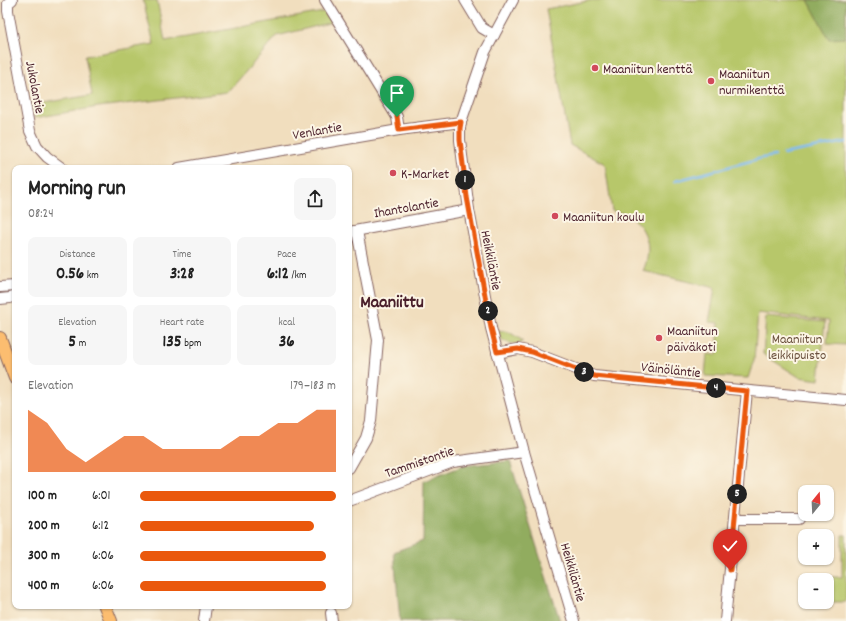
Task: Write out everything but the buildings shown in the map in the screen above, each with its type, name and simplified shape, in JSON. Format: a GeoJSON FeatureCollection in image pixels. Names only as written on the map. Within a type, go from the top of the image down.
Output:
{"type":"FeatureCollection","features":[{"type":"Feature","properties":{"kind":"main road"},"geometry":{"type":"LineString","coordinates":[[0,338],[12,370]]}},
{"type":"Feature","properties":{"kind":"main road"},"geometry":{"type":"LineString","coordinates":[[106,609],[111,621]]}},
{"type":"Feature","properties":{"kind":"street","name":"Jukolantie"},"geometry":{"type":"LineString","coordinates":[[12,0],[8,3],[8,11],[30,131],[37,146],[47,157],[58,165]]}},
{"type":"Feature","properties":{"kind":"street"},"geometry":{"type":"LineString","coordinates":[[325,0],[397,117],[399,130]]}},
{"type":"Feature","properties":{"kind":"street"},"geometry":{"type":"LineString","coordinates":[[465,0],[482,28],[494,35]]}},
{"type":"Feature","properties":{"kind":"street","name":"Heikkiläntie"},"geometry":{"type":"LineString","coordinates":[[513,0],[485,52],[461,122],[460,140],[469,210],[491,328],[524,452],[574,621]]}},
{"type":"Feature","properties":{"kind":"street","name":"Venlantie"},"geometry":{"type":"LineString","coordinates":[[196,165],[399,130],[461,122]]}},
{"type":"Feature","properties":{"kind":"street","name":"Ihantolantie"},"geometry":{"type":"LineString","coordinates":[[353,231],[469,210]]}},
{"type":"Feature","properties":{"kind":"street"},"geometry":{"type":"LineString","coordinates":[[352,463],[366,438],[371,421],[378,340],[353,231]]}},
{"type":"Feature","properties":{"kind":"street"},"geometry":{"type":"LineString","coordinates":[[0,287],[12,286]]}},
{"type":"Feature","properties":{"kind":"street"},"geometry":{"type":"LineString","coordinates":[[0,299],[12,297]]}},
{"type":"Feature","properties":{"kind":"street","name":"Väinöläntie"},"geometry":{"type":"LineString","coordinates":[[497,352],[518,349],[532,352],[594,376],[846,400]]}},
{"type":"Feature","properties":{"kind":"street"},"geometry":{"type":"LineString","coordinates":[[725,621],[747,391]]}},
{"type":"Feature","properties":{"kind":"street","name":"Tammistontie"},"geometry":{"type":"LineString","coordinates":[[352,499],[453,462],[524,452]]}},
{"type":"Feature","properties":{"kind":"street"},"geometry":{"type":"LineString","coordinates":[[735,519],[798,519]]}},
{"type":"Feature","properties":{"kind":"street"},"geometry":{"type":"LineString","coordinates":[[204,621],[206,609]]}},
{"type":"Feature","properties":{"kind":"green space"},"geometry":{"type":"Polygon","coordinates":[[[143,0],[157,0],[165,41],[328,11],[333,22],[277,36],[228,92],[98,107],[35,118],[31,105],[92,95],[85,56],[154,44],[143,0]]]}},
{"type":"Feature","properties":{"kind":"green space"},"geometry":{"type":"Polygon","coordinates":[[[593,0],[846,0],[846,345],[827,344],[829,321],[758,313],[754,360],[748,378],[705,376],[707,354],[717,355],[719,323],[709,322],[715,288],[643,271],[648,254],[646,238],[639,224],[633,219],[623,213],[612,211],[605,164],[570,145],[546,9],[593,0]]]}},
{"type":"Feature","properties":{"kind":"green space"},"geometry":{"type":"Polygon","coordinates":[[[808,0],[846,0],[846,38],[829,39],[808,0]]]}},
{"type":"Feature","properties":{"kind":"green space","name":"Maaniitun leikkipuisto"},"geometry":{"type":"Polygon","coordinates":[[[766,317],[825,322],[819,380],[799,377],[763,354],[766,317]]]}},
{"type":"Feature","properties":{"kind":"green space"},"geometry":{"type":"Polygon","coordinates":[[[497,332],[509,332],[523,341],[519,344],[506,342],[500,338],[497,332]]]}},
{"type":"Feature","properties":{"kind":"green space"},"geometry":{"type":"Polygon","coordinates":[[[510,461],[560,621],[400,621],[394,552],[423,541],[424,481],[463,466],[510,461]]]}},
{"type":"Feature","properties":{"kind":"green space"},"geometry":{"type":"Polygon","coordinates":[[[842,535],[846,535],[846,602],[834,602],[834,577],[842,577],[842,535]]]}},
{"type":"Feature","properties":{"kind":"waterway"},"geometry":{"type":"LineString","coordinates":[[783,154],[846,142]]}},
{"type":"Feature","properties":{"kind":"waterway"},"geometry":{"type":"LineString","coordinates":[[675,181],[762,158],[775,156]]}},
{"type":"Feature","properties":{"kind":"place","name":"Maaniitun kenttä"},"geometry":{"type":"Point","coordinates":[595,68]}},
{"type":"Feature","properties":{"kind":"place","name":"Maaniitun nurmikenttä"},"geometry":{"type":"Point","coordinates":[711,81]}},
{"type":"Feature","properties":{"kind":"place","name":"K-Market"},"geometry":{"type":"Point","coordinates":[393,173]}},
{"type":"Feature","properties":{"kind":"place","name":"Maaniitun koulu"},"geometry":{"type":"Point","coordinates":[555,216]}},
{"type":"Feature","properties":{"kind":"place","name":"Maaniitun päiväkoti"},"geometry":{"type":"Point","coordinates":[659,338]}},
{"type":"Feature","properties":{"kind":"district","name":"Maaniittu"},"geometry":{"type":"Point","coordinates":[392,301]}},
{"type":"Feature","properties":{"kind":"route"},"geometry":{"type":"LineString","coordinates":[[397,117],[399,130],[461,122],[460,140],[469,210],[491,328],[497,352],[518,349],[532,352],[594,376],[747,391],[730,570]]}}]}
